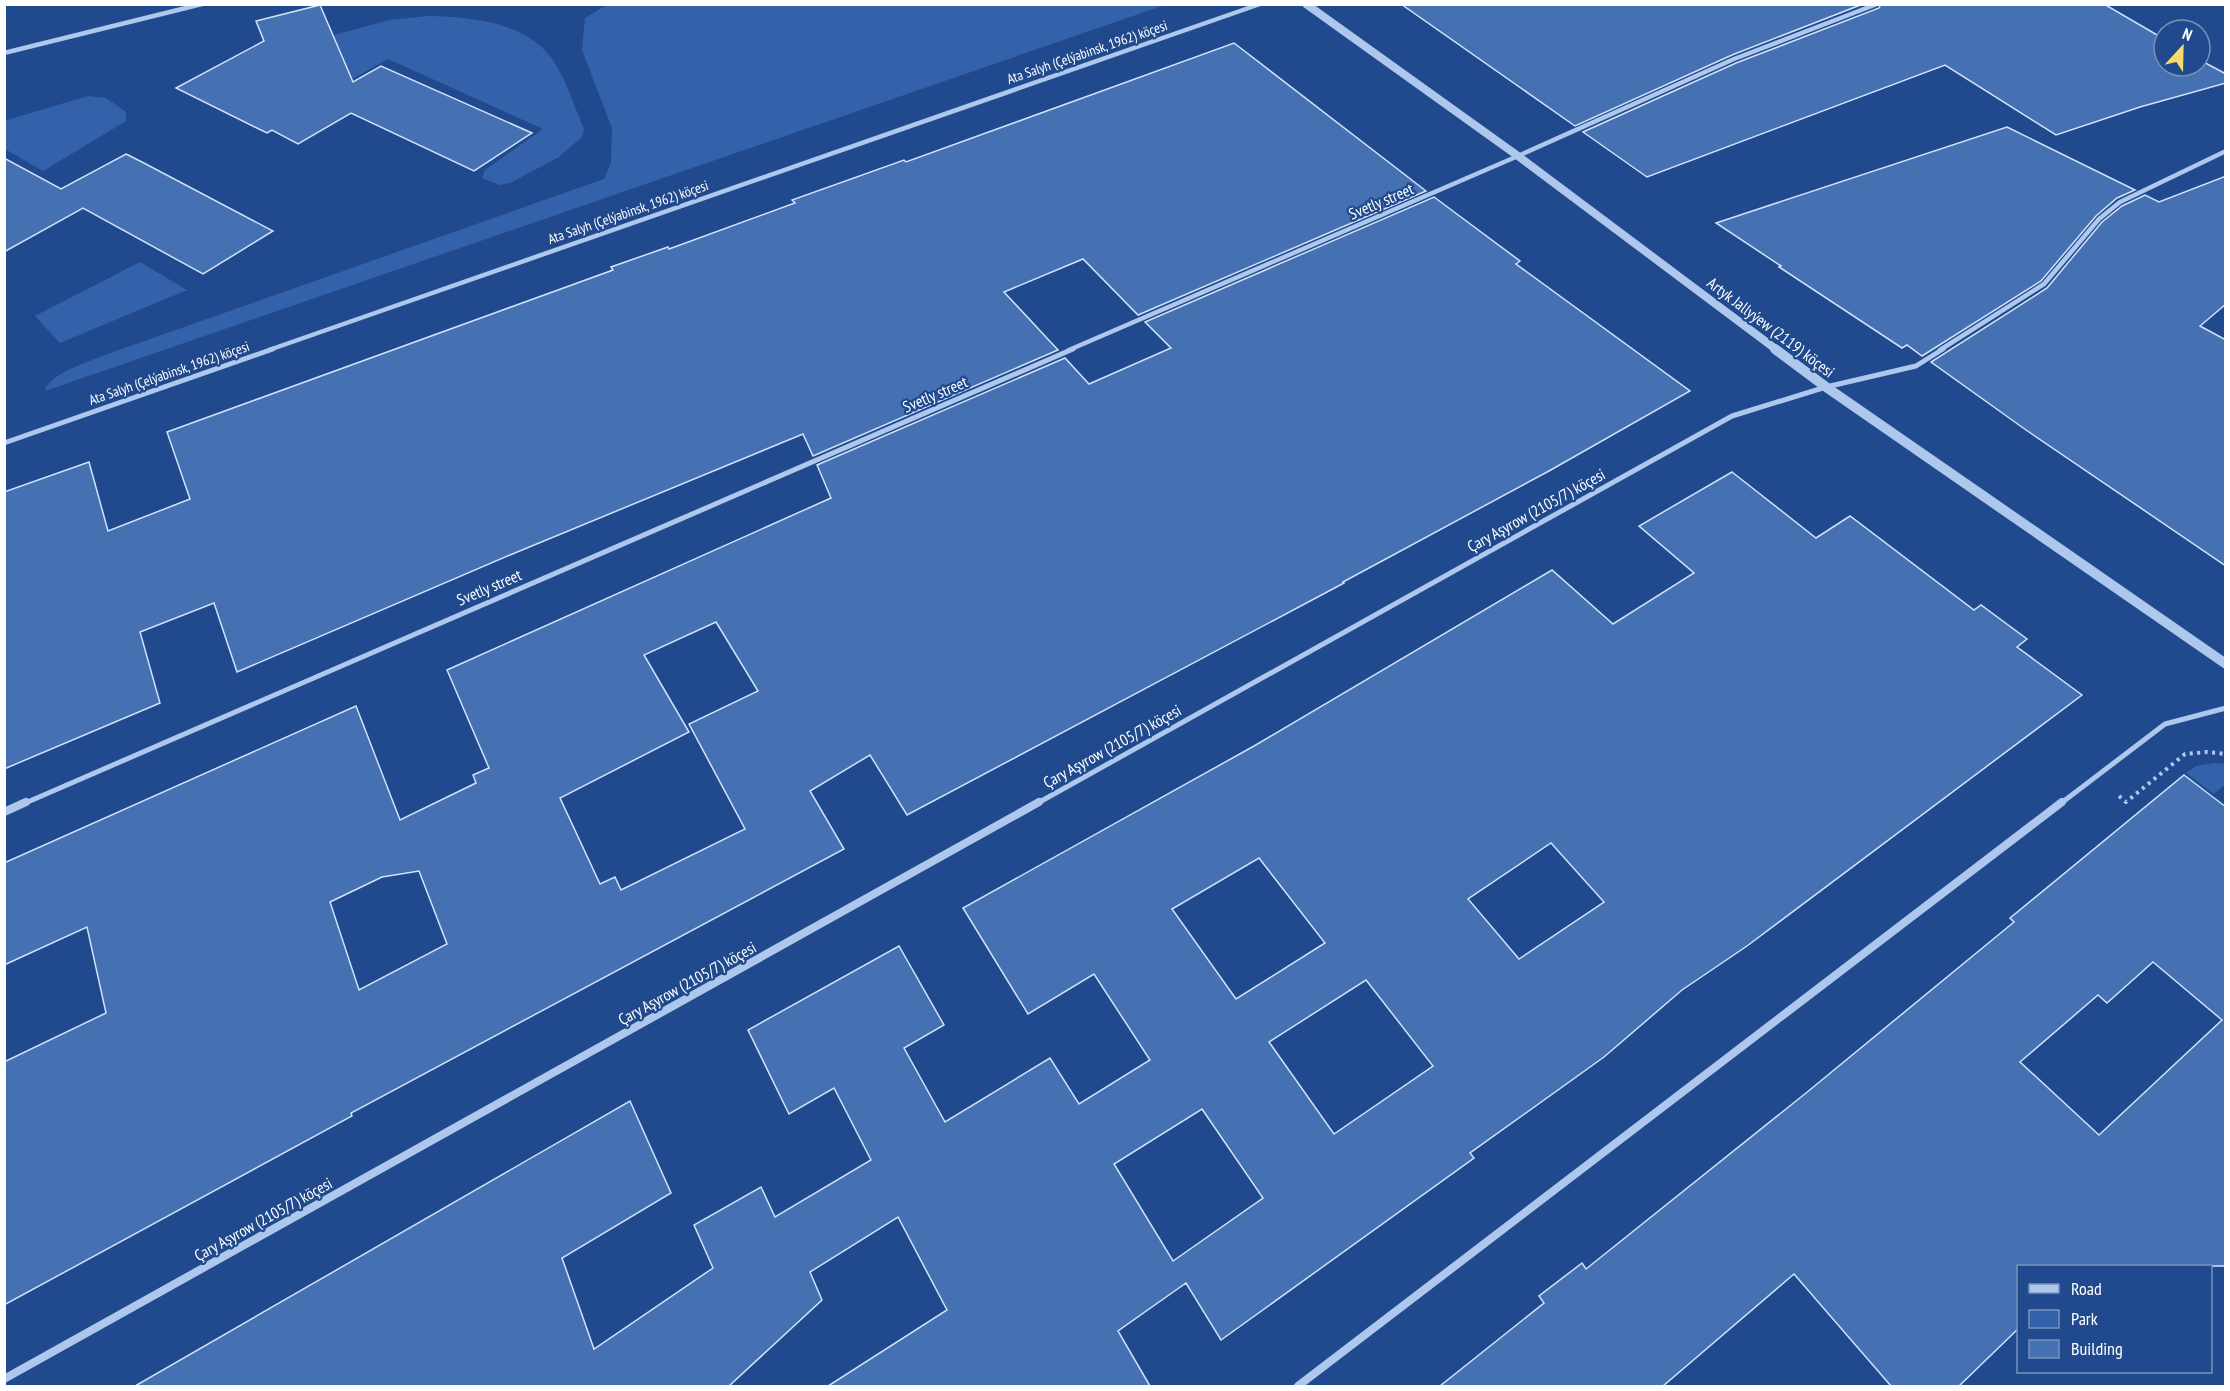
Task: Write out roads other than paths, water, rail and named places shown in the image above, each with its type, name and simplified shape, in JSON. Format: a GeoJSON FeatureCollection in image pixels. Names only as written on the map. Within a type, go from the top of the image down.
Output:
{"type":"FeatureCollection","features":[{"type":"Feature","properties":{"kind":"street"},"geometry":{"type":"LineString","coordinates":[[4,53],[202,4]]}},
{"type":"Feature","properties":{"kind":"street","name":"Ata Salyh (Çelýabinsk, 1962) köçesi"},"geometry":{"type":"LineString","coordinates":[[4,443],[1260,4]]}},
{"type":"Feature","properties":{"kind":"street","name":"Artyk Jallyýew (2119) köçesi"},"geometry":{"type":"LineString","coordinates":[[1306,4],[1518,156],[1826,387],[2226,664]]}},
{"type":"Feature","properties":{"kind":"street","name":"Svetly street"},"geometry":{"type":"LineString","coordinates":[[4,812],[1518,156],[1734,59],[1877,4]]}},
{"type":"Feature","properties":{"kind":"street","name":"Çary Aşyrow (2105/7) köçesi"},"geometry":{"type":"LineString","coordinates":[[4,1379],[1732,416],[1826,387],[1916,366],[2044,284],[2099,219],[2120,202],[2226,151]]}},
{"type":"Feature","properties":{"kind":"street"},"geometry":{"type":"LineString","coordinates":[[1298,1386],[2165,724],[2226,708]]}}]}
